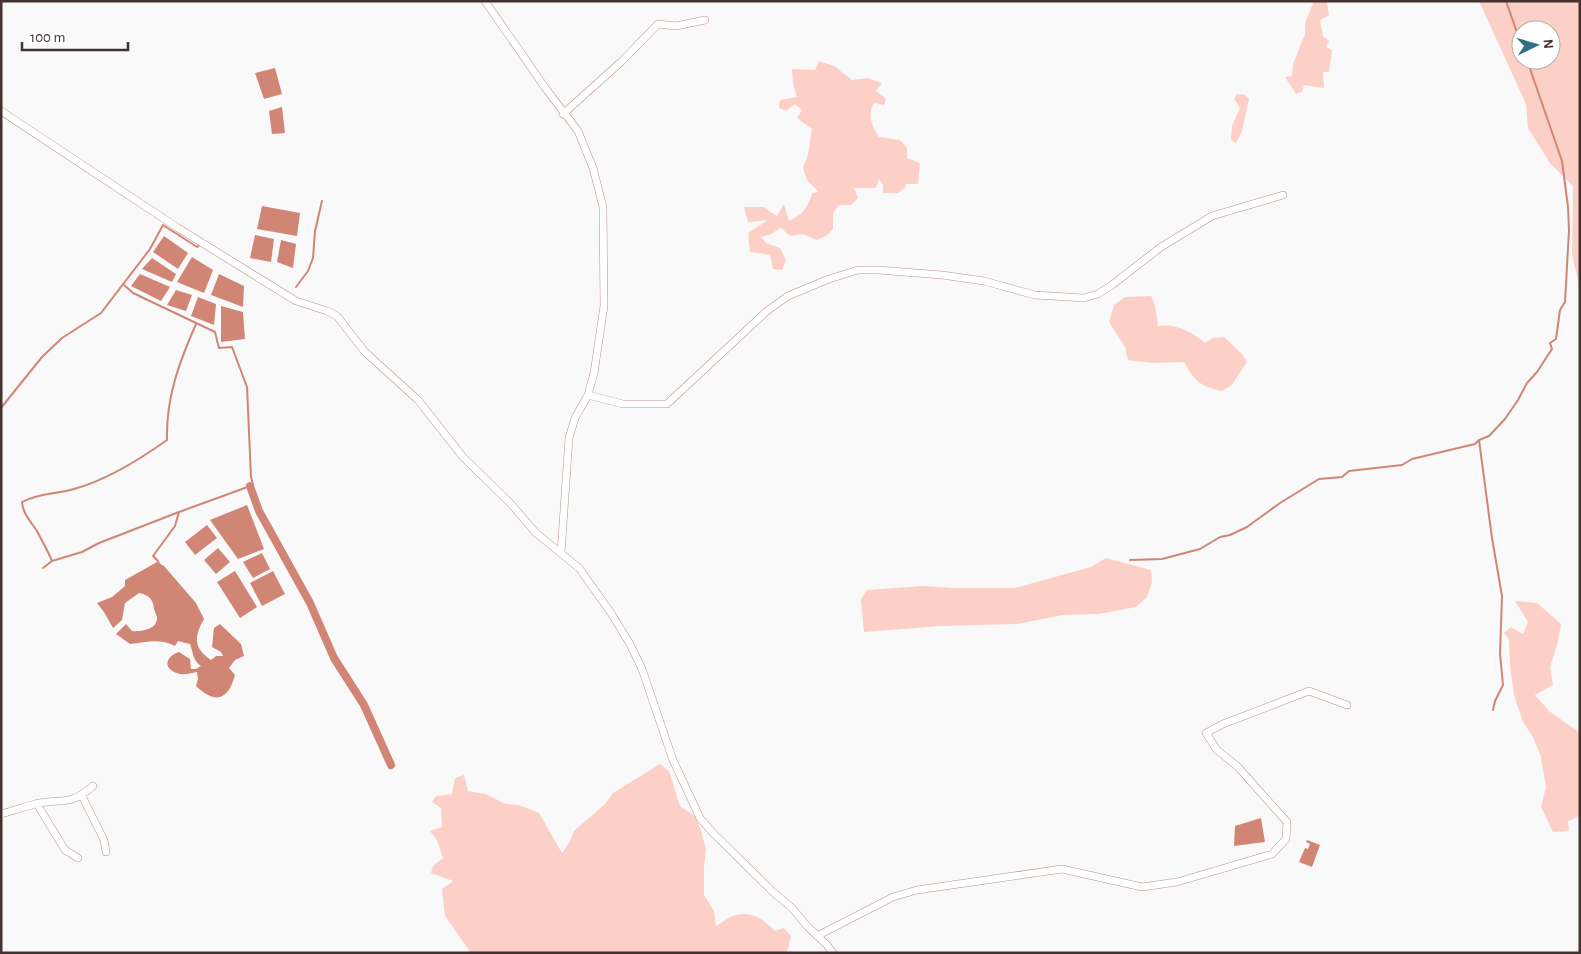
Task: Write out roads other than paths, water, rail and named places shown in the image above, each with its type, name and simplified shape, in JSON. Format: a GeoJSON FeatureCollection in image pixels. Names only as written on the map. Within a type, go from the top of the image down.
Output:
{"type":"FeatureCollection","features":[{"type":"Feature","properties":{"kind":"street"},"geometry":{"type":"LineString","coordinates":[[485,1],[563,114],[578,131],[597,181],[602,207],[604,306],[594,373],[588,395],[575,418],[569,438],[561,553]]}},
{"type":"Feature","properties":{"kind":"street"},"geometry":{"type":"LineString","coordinates":[[563,114],[622,61],[658,24],[676,26],[705,20]]}},
{"type":"Feature","properties":{"kind":"street"},"geometry":{"type":"LineString","coordinates":[[1,111],[178,228],[296,301],[337,316],[365,352],[418,400],[463,458],[511,504],[536,533],[579,568],[630,644],[642,669],[673,760],[700,818],[773,892],[792,908],[832,953]]}},
{"type":"Feature","properties":{"kind":"street"},"geometry":{"type":"LineString","coordinates":[[588,395],[623,404],[667,404],[767,310],[788,296],[858,270],[942,275],[984,282],[1035,295],[1084,298],[1098,294],[1161,247],[1212,216],[1283,195]]}},
{"type":"Feature","properties":{"kind":"street"},"geometry":{"type":"LineString","coordinates":[[817,936],[893,897],[917,890],[1062,869],[1142,887],[1177,882],[1272,854],[1286,839],[1287,822],[1238,767],[1218,750],[1206,733],[1223,724],[1309,691],[1347,705]]}},
{"type":"Feature","properties":{"kind":"street"},"geometry":{"type":"LineString","coordinates":[[1,814],[37,804],[66,802],[82,796],[93,786]]}},
{"type":"Feature","properties":{"kind":"street"},"geometry":{"type":"LineString","coordinates":[[82,796],[104,840],[106,852]]}},
{"type":"Feature","properties":{"kind":"street"},"geometry":{"type":"LineString","coordinates":[[37,804],[65,850],[78,858]]}},
{"type":"Feature","properties":{"kind":"waterway"},"geometry":{"type":"LineString","coordinates":[[1506,1],[1513,20]]}},
{"type":"Feature","properties":{"kind":"waterway"},"geometry":{"type":"LineString","coordinates":[[1130,560],[1162,559],[1200,549],[1220,537],[1230,535],[1247,527],[1280,503],[1319,479],[1342,477],[1349,471],[1402,465],[1412,459],[1475,444],[1489,436],[1505,419],[1527,383],[1537,372],[1552,349],[1550,343],[1556,339],[1560,310],[1565,302],[1569,230],[1562,161],[1530,70]]}},
{"type":"Feature","properties":{"kind":"waterway"},"geometry":{"type":"LineString","coordinates":[[296,287],[308,271],[313,258],[315,231],[322,201]]}},
{"type":"Feature","properties":{"kind":"waterway"},"geometry":{"type":"LineString","coordinates":[[1,408],[42,357],[62,338],[101,313],[150,249],[163,225],[197,247],[200,245]]}},
{"type":"Feature","properties":{"kind":"waterway"},"geometry":{"type":"LineString","coordinates":[[124,285],[133,293],[215,332],[219,348],[232,347],[247,387],[251,477],[253,485],[179,512],[175,526],[153,556],[159,564]]}},
{"type":"Feature","properties":{"kind":"waterway"},"geometry":{"type":"LineString","coordinates":[[52,561],[26,514],[22,502],[34,497],[74,489],[111,475],[167,440],[171,395],[184,353],[196,324]]}},
{"type":"Feature","properties":{"kind":"waterway"},"geometry":{"type":"LineString","coordinates":[[1479,440],[1502,596],[1500,654],[1503,685],[1493,710]]}},
{"type":"Feature","properties":{"kind":"waterway"},"geometry":{"type":"LineString","coordinates":[[250,486],[259,511],[310,603],[334,658],[364,705],[391,765]]}},
{"type":"Feature","properties":{"kind":"waterway"},"geometry":{"type":"LineString","coordinates":[[43,568],[52,561],[82,552],[99,543],[179,512]]}}]}
